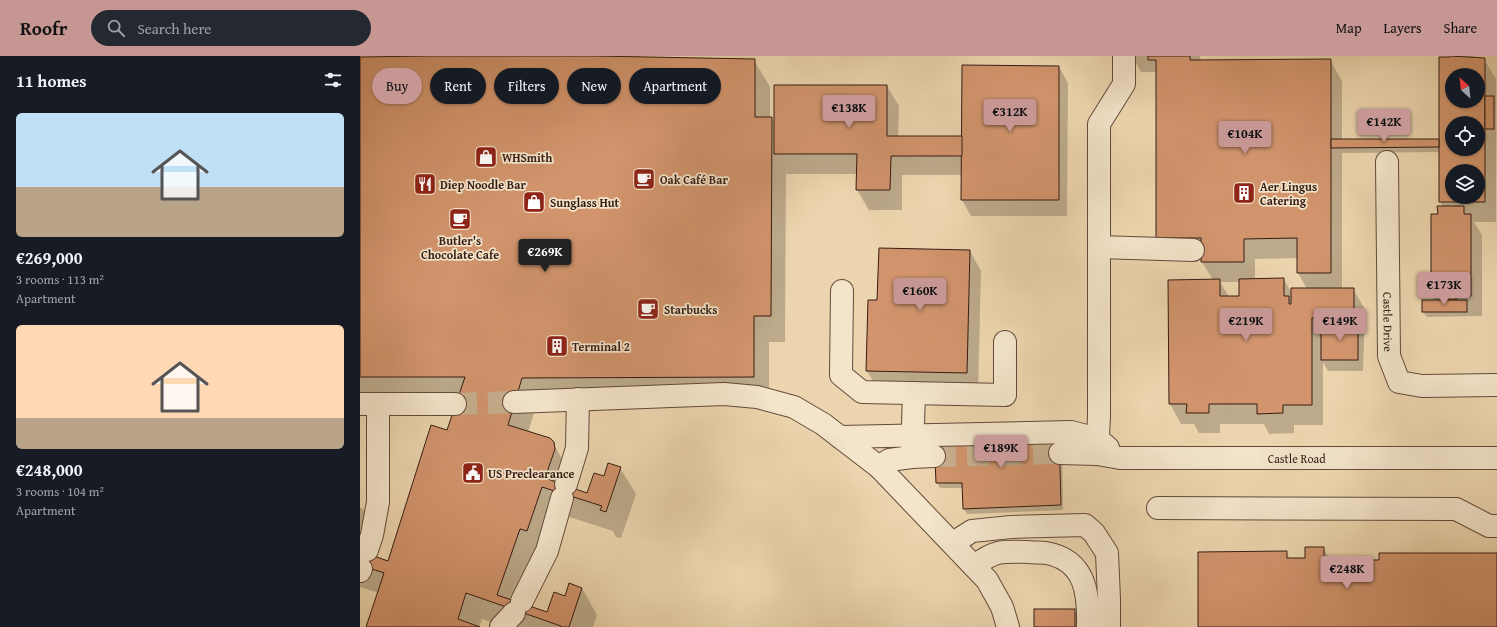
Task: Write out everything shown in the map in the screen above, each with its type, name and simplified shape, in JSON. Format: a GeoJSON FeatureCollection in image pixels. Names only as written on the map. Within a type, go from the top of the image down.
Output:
{"type":"FeatureCollection","features":[{"type":"Feature","properties":{"kind":"lane"},"geometry":{"type":"LineString","coordinates":[[1097,447],[1099,124],[1124,84],[1124,56]]}},
{"type":"Feature","properties":{"kind":"lane","name":"Castle Drive"},"geometry":{"type":"LineString","coordinates":[[1387,162],[1389,356],[1399,382],[1422,386],[1497,385]]}},
{"type":"Feature","properties":{"kind":"lane"},"geometry":{"type":"LineString","coordinates":[[1099,247],[1192,250]]}},
{"type":"Feature","properties":{"kind":"lane"},"geometry":{"type":"LineString","coordinates":[[842,290],[841,375],[862,392],[1005,395],[1005,342]]}},
{"type":"Feature","properties":{"kind":"lane"},"geometry":{"type":"LineString","coordinates":[[912,457],[914,393]]}},
{"type":"Feature","properties":{"kind":"lane"},"geometry":{"type":"LineString","coordinates":[[514,402],[724,394],[757,397],[794,407],[823,424],[879,467],[987,580],[1002,607],[1008,627]]}},
{"type":"Feature","properties":{"kind":"lane"},"geometry":{"type":"LineString","coordinates":[[512,613],[547,551],[577,448],[578,400]]}},
{"type":"Feature","properties":{"kind":"lane"},"geometry":{"type":"LineString","coordinates":[[363,564],[372,535],[378,502],[369,404],[455,404]]}},
{"type":"Feature","properties":{"kind":"lane"},"geometry":{"type":"LineString","coordinates":[[840,437],[1071,432],[1097,447]]}},
{"type":"Feature","properties":{"kind":"lane"},"geometry":{"type":"LineString","coordinates":[[1060,453],[1097,447]]}},
{"type":"Feature","properties":{"kind":"lane","name":"Castle Road"},"geometry":{"type":"LineString","coordinates":[[1097,447],[1120,458],[1497,458]]}},
{"type":"Feature","properties":{"kind":"lane"},"geometry":{"type":"LineString","coordinates":[[879,467],[889,460],[934,456]]}},
{"type":"Feature","properties":{"kind":"lane"},"geometry":{"type":"LineString","coordinates":[[1158,508],[1456,509],[1489,526],[1497,526]]}},
{"type":"Feature","properties":{"kind":"lane"},"geometry":{"type":"LineString","coordinates":[[953,544],[972,531],[1011,527],[1085,525],[1094,533],[1107,553],[1109,627]]}},
{"type":"Feature","properties":{"kind":"lane"},"geometry":{"type":"LineString","coordinates":[[974,566],[987,556],[997,552],[1008,551],[1046,553],[1062,558],[1072,564],[1080,574],[1086,587],[1089,605],[1088,627]]}},
{"type":"Feature","properties":{"kind":"building","name":"Terminal 2"},"geometry":{"type":"Polygon","coordinates":[[[595,56],[755,59],[755,117],[772,117],[771,316],[754,316],[754,377],[522,378],[508,425],[550,438],[554,442],[555,449],[545,478],[587,493],[594,473],[604,476],[608,463],[621,467],[606,512],[600,510],[602,506],[542,487],[527,531],[520,529],[497,595],[547,612],[554,592],[565,596],[569,583],[582,588],[569,627],[561,627],[466,593],[458,619],[480,627],[366,627],[384,573],[360,565],[360,551],[388,561],[431,425],[447,430],[465,377],[360,377],[360,57],[595,56]]]}},
{"type":"Feature","properties":{"kind":"building","name":"Aer Lingus Catering"},"geometry":{"type":"Polygon","coordinates":[[[1148,56],[1190,56],[1190,60],[1331,59],[1331,273],[1297,273],[1297,238],[1244,239],[1244,262],[1201,262],[1201,238],[1156,238],[1156,60],[1148,60],[1148,56]]]}},
{"type":"Feature","properties":{"kind":"building"},"geometry":{"type":"Polygon","coordinates":[[[1450,56],[1485,58],[1485,68],[1445,68],[1445,108],[1485,108],[1485,116],[1445,116],[1445,156],[1485,156],[1485,164],[1445,164],[1445,202],[1439,202],[1439,57],[1450,56]]]}},
{"type":"Feature","properties":{"kind":"building"},"geometry":{"type":"Polygon","coordinates":[[[962,65],[1059,66],[1059,200],[961,200],[962,65]]]}},
{"type":"Feature","properties":{"kind":"building"},"geometry":{"type":"Polygon","coordinates":[[[774,85],[887,85],[887,136],[962,136],[962,156],[891,156],[890,190],[856,190],[857,154],[774,154],[774,85]]]}},
{"type":"Feature","properties":{"kind":"building"},"geometry":{"type":"Polygon","coordinates":[[[1485,96],[1494,96],[1494,129],[1485,129],[1485,96]]]}},
{"type":"Feature","properties":{"kind":"building"},"geometry":{"type":"Polygon","coordinates":[[[1331,139],[1439,139],[1439,147],[1331,148],[1331,139]]]}},
{"type":"Feature","properties":{"kind":"building"},"geometry":{"type":"Polygon","coordinates":[[[1437,206],[1464,206],[1464,214],[1471,214],[1471,296],[1431,296],[1431,214],[1438,214],[1437,206]]]}},
{"type":"Feature","properties":{"kind":"building"},"geometry":{"type":"Polygon","coordinates":[[[879,248],[970,250],[967,373],[866,371],[868,300],[877,300],[879,248]]]}},
{"type":"Feature","properties":{"kind":"building"},"geometry":{"type":"Polygon","coordinates":[[[1284,278],[1284,296],[1289,296],[1289,304],[1291,304],[1291,288],[1354,288],[1354,318],[1312,318],[1312,405],[1283,405],[1283,413],[1257,414],[1257,404],[1209,404],[1209,413],[1186,413],[1187,404],[1169,404],[1168,280],[1220,279],[1220,296],[1239,296],[1239,279],[1284,278]]]}},
{"type":"Feature","properties":{"kind":"building"},"geometry":{"type":"Polygon","coordinates":[[[1443,296],[1456,296],[1456,300],[1443,300],[1443,296]]]}},
{"type":"Feature","properties":{"kind":"building"},"geometry":{"type":"Polygon","coordinates":[[[1422,300],[1467,300],[1467,312],[1422,312],[1422,300]]]}},
{"type":"Feature","properties":{"kind":"building"},"geometry":{"type":"Polygon","coordinates":[[[1321,323],[1358,323],[1358,360],[1321,360],[1321,323]]]}},
{"type":"Feature","properties":{"kind":"building"},"geometry":{"type":"Polygon","coordinates":[[[1059,433],[1061,505],[963,509],[962,483],[936,483],[934,436],[1059,433]]]}},
{"type":"Feature","properties":{"kind":"building"},"geometry":{"type":"Polygon","coordinates":[[[1305,547],[1324,547],[1324,560],[1379,560],[1379,553],[1497,553],[1497,627],[1198,627],[1198,552],[1287,551],[1287,558],[1305,558],[1305,547]]]}},
{"type":"Feature","properties":{"kind":"building"},"geometry":{"type":"Polygon","coordinates":[[[1034,609],[1075,609],[1075,627],[1034,627],[1034,609]]]}},
{"type":"Feature","properties":{"kind":"tunnel"},"geometry":{"type":"LineString","coordinates":[[455,404],[514,402]]}},
{"type":"Feature","properties":{"kind":"tunnel"},"geometry":{"type":"LineString","coordinates":[[934,456],[1060,453]]}},
{"type":"Feature","properties":{"kind":"place","name":"WHSmith"},"geometry":{"type":"Point","coordinates":[486,157]}},
{"type":"Feature","properties":{"kind":"place","name":"Oak Café Bar"},"geometry":{"type":"Point","coordinates":[644,179]}},
{"type":"Feature","properties":{"kind":"place","name":"Diep Noodle Bar"},"geometry":{"type":"Point","coordinates":[425,184]}},
{"type":"Feature","properties":{"kind":"place","name":"Aer Lingus Catering"},"geometry":{"type":"Point","coordinates":[1244,193]}},
{"type":"Feature","properties":{"kind":"place","name":"Sunglass Hut"},"geometry":{"type":"Point","coordinates":[534,202]}},
{"type":"Feature","properties":{"kind":"place","name":"Butler's Chocolate Cafe"},"geometry":{"type":"Point","coordinates":[460,219]}},
{"type":"Feature","properties":{"kind":"place","name":"Starbucks"},"geometry":{"type":"Point","coordinates":[648,309]}},
{"type":"Feature","properties":{"kind":"place","name":"Terminal 2"},"geometry":{"type":"Point","coordinates":[557,346]}},
{"type":"Feature","properties":{"kind":"place","name":"US Preclearance"},"geometry":{"type":"Point","coordinates":[473,473]}}]}
